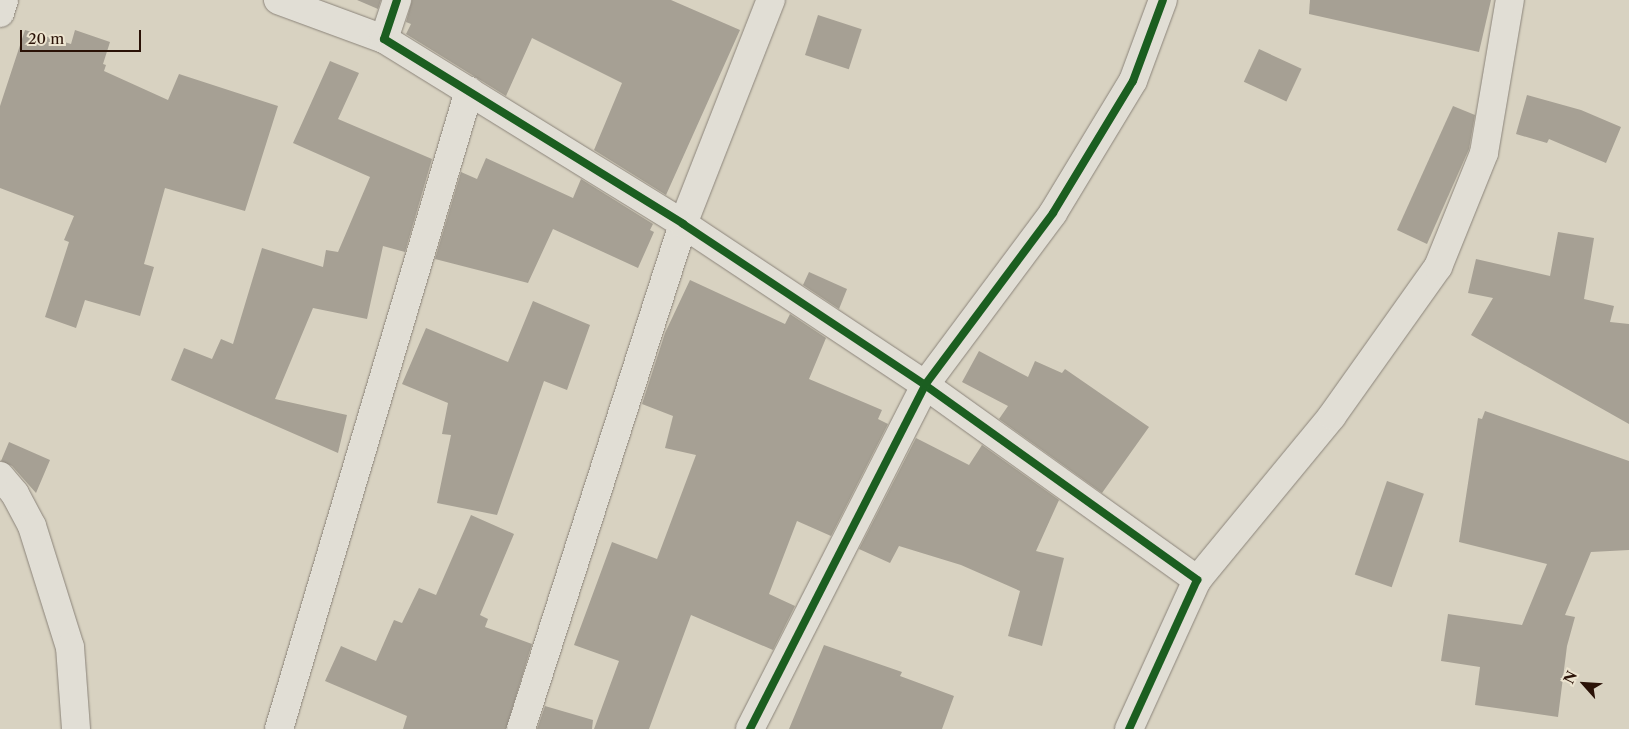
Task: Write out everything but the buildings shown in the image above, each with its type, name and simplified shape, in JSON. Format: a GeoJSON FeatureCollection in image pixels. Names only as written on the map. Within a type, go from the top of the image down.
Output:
{"type":"FeatureCollection","features":[{"type":"Feature","properties":{"kind":"street"},"geometry":{"type":"LineString","coordinates":[[0,13],[4,0]]}},
{"type":"Feature","properties":{"kind":"street"},"geometry":{"type":"LineString","coordinates":[[278,0],[384,39],[683,224],[925,385],[1197,580]]}},
{"type":"Feature","properties":{"kind":"street"},"geometry":{"type":"LineString","coordinates":[[384,39],[397,0]]}},
{"type":"Feature","properties":{"kind":"street"},"geometry":{"type":"LineString","coordinates":[[521,729],[683,224],[771,0]]}},
{"type":"Feature","properties":{"kind":"street"},"geometry":{"type":"LineString","coordinates":[[750,729],[925,385],[1058,205],[1133,81],[1164,0]]}},
{"type":"Feature","properties":{"kind":"street"},"geometry":{"type":"LineString","coordinates":[[1130,729],[1197,580],[1332,416],[1438,267],[1484,153],[1510,0]]}},
{"type":"Feature","properties":{"kind":"street"},"geometry":{"type":"LineString","coordinates":[[279,729],[469,91]]}},
{"type":"Feature","properties":{"kind":"street"},"geometry":{"type":"LineString","coordinates":[[0,476],[15,494],[32,526],[70,648],[76,729]]}},
{"type":"Feature","properties":{"kind":"cycle path"},"geometry":{"type":"LineString","coordinates":[[397,0],[384,39],[683,224],[925,385],[1197,580],[1129,729]]}},
{"type":"Feature","properties":{"kind":"cycle path"},"geometry":{"type":"LineString","coordinates":[[750,729],[925,385],[1053,213],[1133,81],[1163,0]]}}]}
